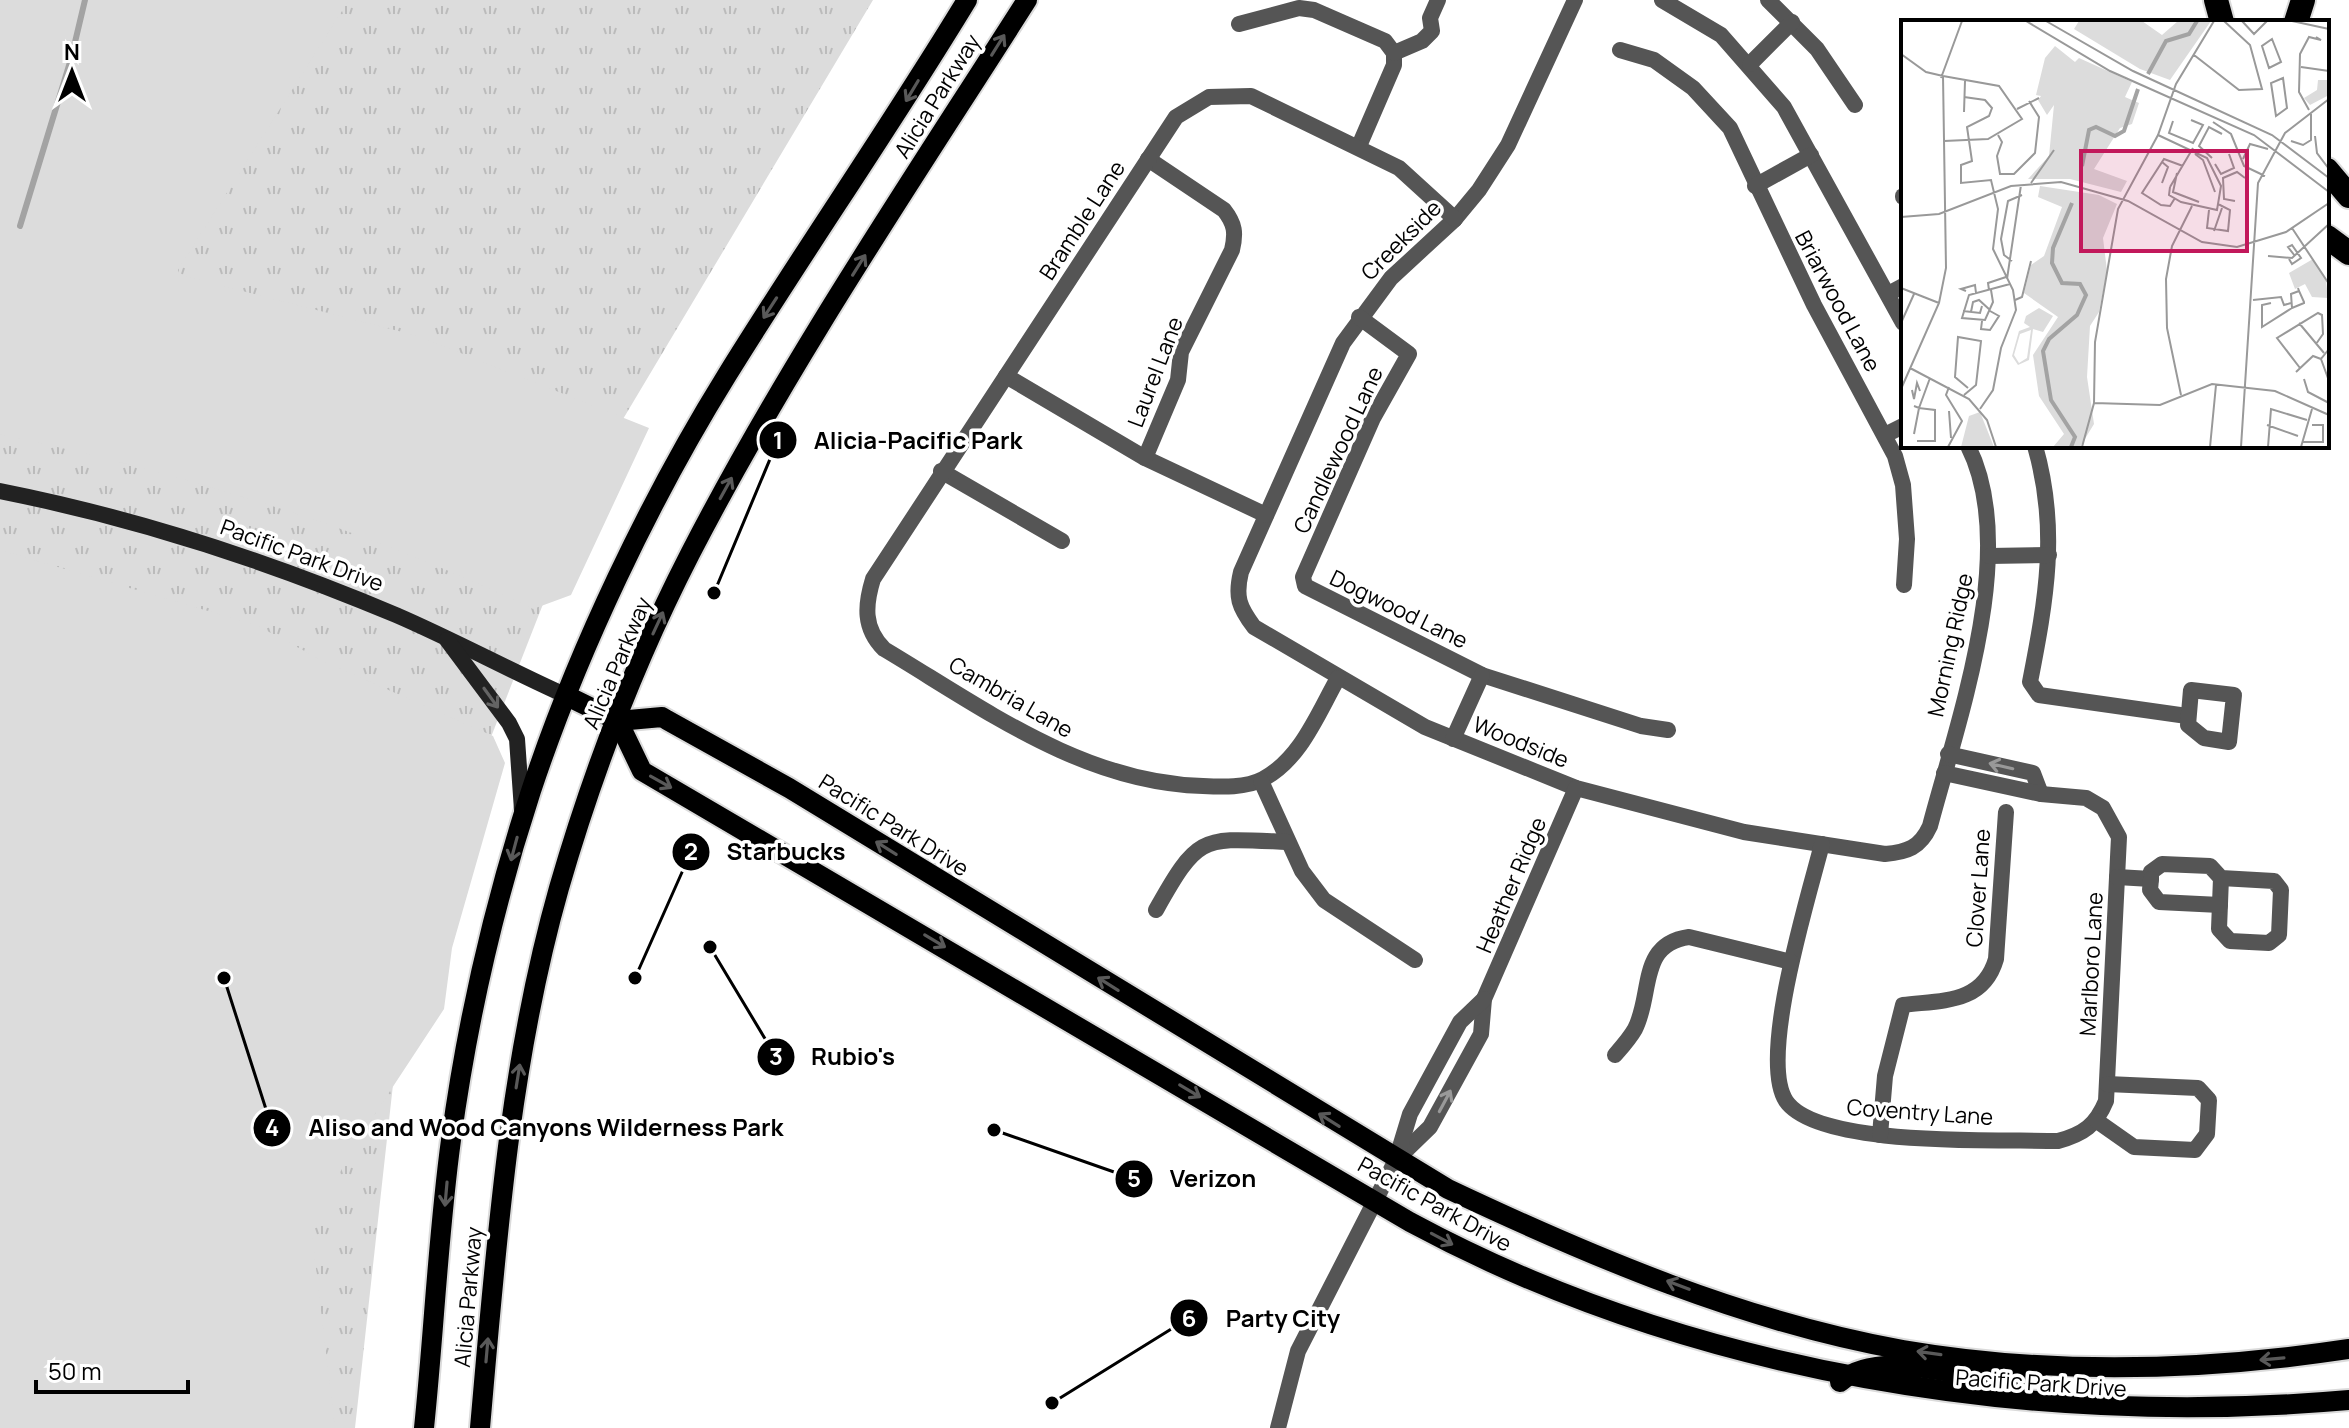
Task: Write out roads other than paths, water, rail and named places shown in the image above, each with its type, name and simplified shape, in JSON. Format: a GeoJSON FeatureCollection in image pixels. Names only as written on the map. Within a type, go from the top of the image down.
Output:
{"type":"FeatureCollection","features":[{"type":"Feature","properties":{"kind":"highway"},"geometry":{"type":"LineString","coordinates":[[2216,0],[2221,20]]}},
{"type":"Feature","properties":{"kind":"highway"},"geometry":{"type":"LineString","coordinates":[[2297,20],[2303,0]]}},
{"type":"Feature","properties":{"kind":"highway"},"geometry":{"type":"LineString","coordinates":[[2329,172],[2349,196]]}},
{"type":"Feature","properties":{"kind":"highway"},"geometry":{"type":"LineString","coordinates":[[2329,238],[2349,253]]}},
{"type":"Feature","properties":{"kind":"main road","name":"Alicia Parkway"},"geometry":{"type":"LineString","coordinates":[[424,1428],[456,1112],[487,947],[522,819],[567,696],[632,549],[725,379],[967,0]]}},
{"type":"Feature","properties":{"kind":"main road","name":"Alicia Parkway"},"geometry":{"type":"LineString","coordinates":[[480,1428],[506,1153],[528,1018],[565,868],[618,721],[689,556],[755,436],[1027,0]]}},
{"type":"Feature","properties":{"kind":"main road","name":"Pacific Park Drive"},"geometry":{"type":"LineString","coordinates":[[0,491],[139,522],[356,599],[444,636],[618,721],[662,717],[789,788],[1396,1160],[1540,1233],[1722,1302],[1815,1330],[1901,1349],[2048,1364],[2213,1364],[2349,1349]]}},
{"type":"Feature","properties":{"kind":"main road"},"geometry":{"type":"LineString","coordinates":[[444,636],[509,723],[517,739],[522,819]]}},
{"type":"Feature","properties":{"kind":"main road","name":"Pacific Park Drive"},"geometry":{"type":"LineString","coordinates":[[618,721],[642,771],[1373,1201],[1481,1259],[1584,1305],[1694,1343],[1840,1382],[2004,1407],[2181,1416],[2349,1400]]}},
{"type":"Feature","properties":{"kind":"main road"},"geometry":{"type":"LineString","coordinates":[[1840,1382],[1849,1373],[1878,1364],[1993,1379],[2010,1378],[2048,1364]]}},
{"type":"Feature","properties":{"kind":"street"},"geometry":{"type":"LineString","coordinates":[[1394,53],[1422,41],[1432,31],[1430,18],[1438,0]]}},
{"type":"Feature","properties":{"kind":"street","name":"Creekside"},"geometry":{"type":"LineString","coordinates":[[1266,515],[1343,343],[1359,317],[1391,278],[1455,219],[1508,145],[1575,0]]}},
{"type":"Feature","properties":{"kind":"street"},"geometry":{"type":"LineString","coordinates":[[1662,0],[1721,35],[1750,64],[1784,107],[1895,290],[1901,315]]}},
{"type":"Feature","properties":{"kind":"street"},"geometry":{"type":"LineString","coordinates":[[1768,0],[1817,49],[1855,105]]}},
{"type":"Feature","properties":{"kind":"street"},"geometry":{"type":"LineString","coordinates":[[1239,24],[1299,8],[1314,10],[1385,41],[1394,53],[1394,65],[1359,146]]}},
{"type":"Feature","properties":{"kind":"street"},"geometry":{"type":"LineString","coordinates":[[1750,64],[1792,22]]}},
{"type":"Feature","properties":{"kind":"street","name":"Briarwood Lane"},"geometry":{"type":"LineString","coordinates":[[1620,50],[1654,60],[1693,88],[1730,128],[1755,186],[1885,435],[1903,485],[1907,539],[1904,585]]}},
{"type":"Feature","properties":{"kind":"street","name":"Bramble Lane"},"geometry":{"type":"LineString","coordinates":[[867,622],[867,599],[873,579],[1176,117],[1209,97],[1251,96],[1399,168],[1455,219]]}},
{"type":"Feature","properties":{"kind":"street"},"geometry":{"type":"LineString","coordinates":[[1755,186],[1811,155]]}},
{"type":"Feature","properties":{"kind":"street","name":"Laurel Lane"},"geometry":{"type":"LineString","coordinates":[[1145,458],[1178,380],[1181,352],[1232,250],[1236,235],[1233,221],[1224,210],[1148,159]]}},
{"type":"Feature","properties":{"kind":"street","name":"Candlewood Lane"},"geometry":{"type":"LineString","coordinates":[[1303,577],[1373,418],[1409,354],[1359,317]]}},
{"type":"Feature","properties":{"kind":"street"},"geometry":{"type":"LineString","coordinates":[[1006,376],[1145,458],[1266,515]]}},
{"type":"Feature","properties":{"kind":"street"},"geometry":{"type":"LineString","coordinates":[[1885,435],[1901,427]]}},
{"type":"Feature","properties":{"kind":"street","name":"Morning Ridge"},"geometry":{"type":"LineString","coordinates":[[1915,848],[1930,826],[1985,604],[1989,556],[1985,498],[1969,448]]}},
{"type":"Feature","properties":{"kind":"street"},"geometry":{"type":"LineString","coordinates":[[2036,448],[2043,472],[2049,587],[2030,682],[2039,695],[2187,716]]}},
{"type":"Feature","properties":{"kind":"street"},"geometry":{"type":"LineString","coordinates":[[941,471],[1062,541]]}},
{"type":"Feature","properties":{"kind":"street","name":"Woodside"},"geometry":{"type":"LineString","coordinates":[[1266,515],[1241,572],[1236,592],[1240,608],[1254,627],[1338,678],[1453,739],[1576,788],[1744,832],[1885,854],[1915,848]]}},
{"type":"Feature","properties":{"kind":"street"},"geometry":{"type":"LineString","coordinates":[[1989,556],[2049,555]]}},
{"type":"Feature","properties":{"kind":"street","name":"Dogwood Lane"},"geometry":{"type":"LineString","coordinates":[[1303,577],[1305,586],[1312,591],[1482,675],[1641,726],[1668,730]]}},
{"type":"Feature","properties":{"kind":"street","name":"Cambria Lane"},"geometry":{"type":"LineString","coordinates":[[867,622],[874,639],[884,649],[1027,736],[1082,761],[1137,778],[1191,786],[1231,787],[1261,781]]}},
{"type":"Feature","properties":{"kind":"street","name":"Dogwood Lane"},"geometry":{"type":"LineString","coordinates":[[1453,739],[1482,675]]}},
{"type":"Feature","properties":{"kind":"street"},"geometry":{"type":"LineString","coordinates":[[1338,678],[1295,752],[1261,781],[1302,871],[1324,900],[1415,960]]}},
{"type":"Feature","properties":{"kind":"street"},"geometry":{"type":"LineString","coordinates":[[1948,754],[2033,773],[2041,794]]}},
{"type":"Feature","properties":{"kind":"street","name":"Marlboro Lane"},"geometry":{"type":"LineString","coordinates":[[1944,773],[2041,794],[2086,798],[2103,808],[2119,837],[2106,1101],[2097,1121]]}},
{"type":"Feature","properties":{"kind":"street","name":"Heather Ridge"},"geometry":{"type":"LineString","coordinates":[[1396,1160],[1430,1127],[1481,1034],[1484,999],[1576,788]]}},
{"type":"Feature","properties":{"kind":"street","name":"Clover Lane"},"geometry":{"type":"LineString","coordinates":[[1880,1135],[1885,1076],[1903,1005],[1962,998],[1979,990],[1991,975],[1996,959],[2006,812]]}},
{"type":"Feature","properties":{"kind":"street"},"geometry":{"type":"LineString","coordinates":[[1156,910],[1180,867],[1194,850],[1209,841],[1232,838],[1287,842]]}},
{"type":"Feature","properties":{"kind":"street","name":"Coventry Lane"},"geometry":{"type":"LineString","coordinates":[[1822,844],[1785,992],[1778,1077],[1785,1100],[1802,1118],[1822,1126],[1880,1135],[2058,1141],[2080,1135],[2097,1121]]}},
{"type":"Feature","properties":{"kind":"street"},"geometry":{"type":"LineString","coordinates":[[2220,905],[2159,902],[2150,890],[2151,872],[2162,864],[2210,866],[2221,878],[2274,881],[2281,890],[2279,935],[2269,943],[2230,941],[2219,929],[2220,905],[2221,878]]}},
{"type":"Feature","properties":{"kind":"street"},"geometry":{"type":"LineString","coordinates":[[2117,877],[2151,879]]}},
{"type":"Feature","properties":{"kind":"street"},"geometry":{"type":"LineString","coordinates":[[1615,1055],[1635,1028],[1659,951],[1673,939],[1689,937],[1791,962]]}},
{"type":"Feature","properties":{"kind":"street","name":"Heather Ridge"},"geometry":{"type":"LineString","coordinates":[[1278,1428],[1298,1351],[1396,1160],[1410,1114],[1460,1022],[1484,999]]}},
{"type":"Feature","properties":{"kind":"street"},"geometry":{"type":"LineString","coordinates":[[2097,1121],[2134,1147],[2195,1150],[2207,1134],[2209,1100],[2198,1088],[2107,1084]]}},
{"type":"Feature","properties":{"kind":"waterway"},"geometry":{"type":"LineString","coordinates":[[20,226],[71,59],[85,0]]}},
{"type":"Feature","properties":{"kind":"place","name":"Alicia-Pacific Park"},"geometry":{"type":"Point","coordinates":[714,593]}},
{"type":"Feature","properties":{"kind":"place","name":"Rubio's"},"geometry":{"type":"Point","coordinates":[710,947]}},
{"type":"Feature","properties":{"kind":"place","name":"Aliso and Wood Canyons Wilderness Park"},"geometry":{"type":"Point","coordinates":[224,978]}},
{"type":"Feature","properties":{"kind":"place","name":"Starbucks"},"geometry":{"type":"Point","coordinates":[635,978]}},
{"type":"Feature","properties":{"kind":"place","name":"Verizon"},"geometry":{"type":"Point","coordinates":[994,1130]}},
{"type":"Feature","properties":{"kind":"place","name":"Party City"},"geometry":{"type":"Point","coordinates":[1052,1403]}}]}
